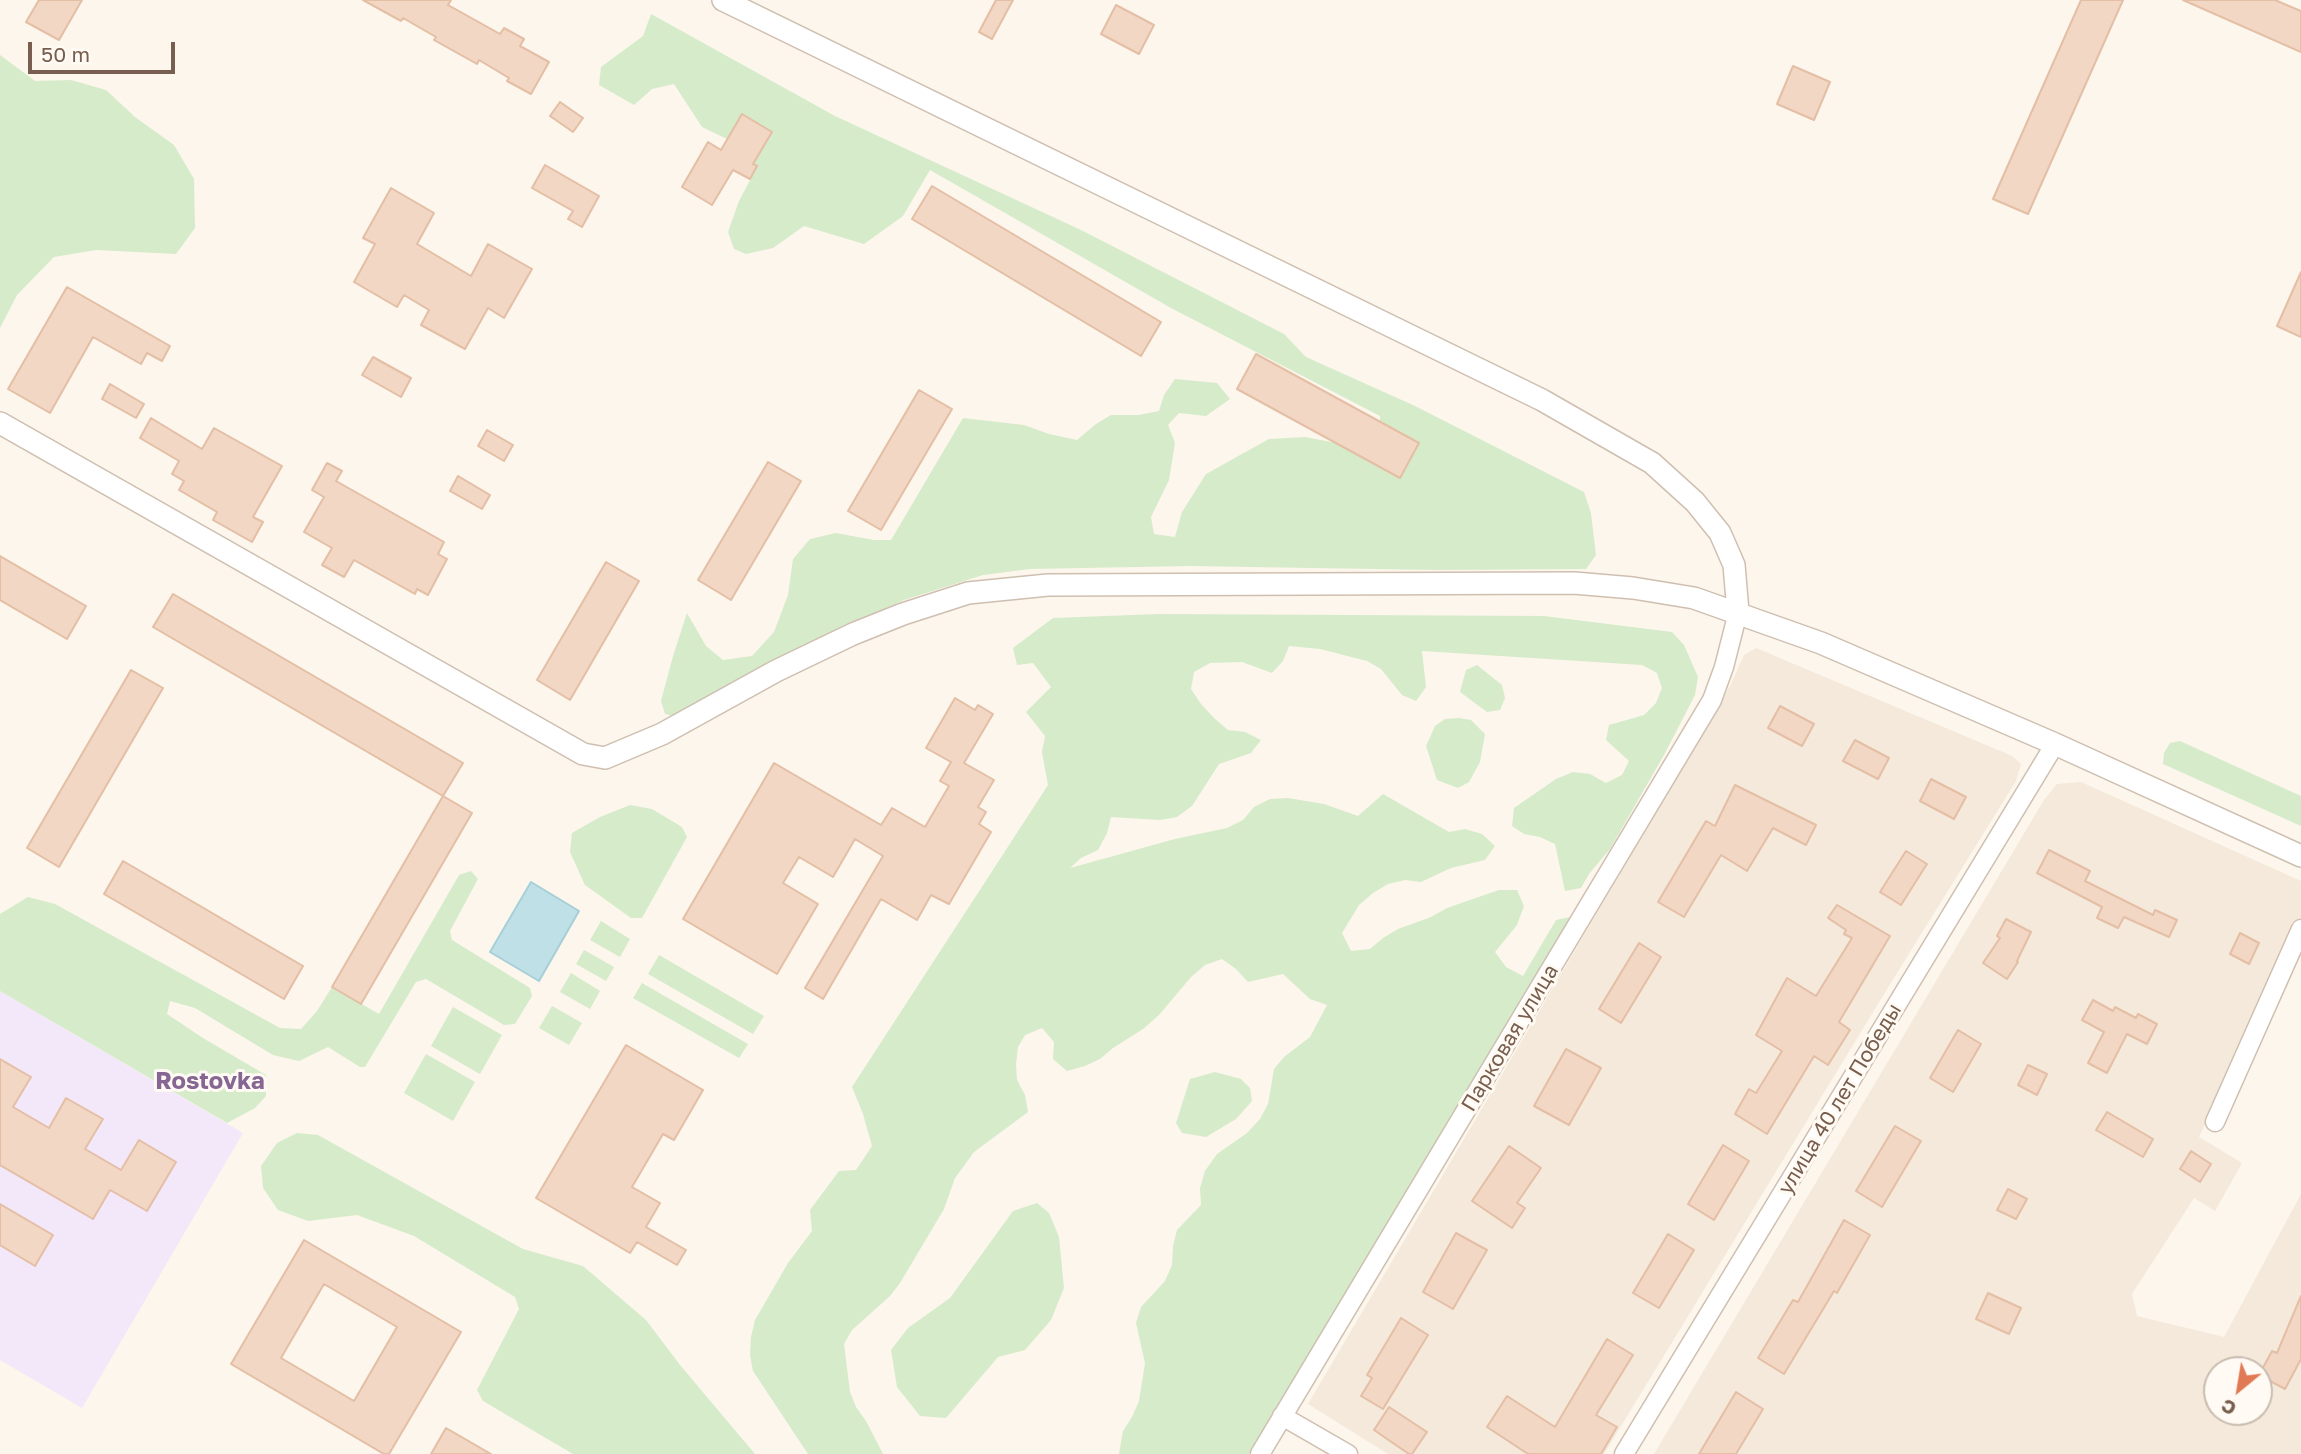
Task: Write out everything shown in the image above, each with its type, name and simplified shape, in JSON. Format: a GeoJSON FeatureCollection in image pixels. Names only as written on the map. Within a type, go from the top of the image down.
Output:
{"type":"FeatureCollection","features":[{"type":"Feature","properties":{"kind":"street"},"geometry":{"type":"LineString","coordinates":[[723,0],[1542,400],[1652,463],[1695,502],[1720,533],[1734,565],[1738,612]]}},
{"type":"Feature","properties":{"kind":"street"},"geometry":{"type":"LineString","coordinates":[[0,423],[583,754],[605,758],[622,753],[663,734],[776,671],[853,634],[968,593],[1048,584],[1574,583],[1633,588],[1694,598],[1821,643],[2055,744],[2301,856]]}},
{"type":"Feature","properties":{"kind":"street","name":"Парковая улица"},"geometry":{"type":"LineString","coordinates":[[1260,1454],[1712,700],[1724,667],[1738,612]]}},
{"type":"Feature","properties":{"kind":"street","name":"улица 40 лет Победы"},"geometry":{"type":"LineString","coordinates":[[1624,1454],[2055,744]]}},
{"type":"Feature","properties":{"kind":"street"},"geometry":{"type":"LineString","coordinates":[[2215,1122],[2301,929]]}},
{"type":"Feature","properties":{"kind":"street"},"geometry":{"type":"LineString","coordinates":[[1282,1416],[1348,1454]]}},
{"type":"Feature","properties":{"kind":"shaded area"},"geometry":{"type":"Polygon","coordinates":[[[1756,648],[2012,756],[2021,764],[2016,781],[1604,1454],[1388,1454],[1308,1404],[1693,750],[1731,684],[1744,655],[1756,648]]]}},
{"type":"Feature","properties":{"kind":"shaded area"},"geometry":{"type":"Polygon","coordinates":[[[2081,782],[2301,881],[2301,917],[2199,1137],[2242,1163],[2215,1211],[2194,1198],[2132,1294],[2137,1316],[2224,1337],[2301,1194],[2301,1454],[1654,1454],[2044,800],[2057,784],[2081,782]]]}},
{"type":"Feature","properties":{"kind":"shaded area"},"geometry":{"type":"Polygon","coordinates":[[[0,991],[243,1133],[82,1408],[0,1360],[0,991]]]}},
{"type":"Feature","properties":{"kind":"green space"},"geometry":{"type":"Polygon","coordinates":[[[651,14],[835,116],[1081,230],[1284,334],[1306,357],[1415,406],[1584,492],[1591,513],[1596,555],[1586,569],[1437,570],[1190,566],[1030,569],[983,575],[904,600],[836,631],[673,716],[665,714],[661,701],[687,613],[706,646],[723,660],[752,656],[774,632],[788,595],[793,559],[810,539],[836,533],[874,540],[891,540],[963,418],[1024,425],[1077,440],[1111,415],[1139,415],[1159,411],[1164,395],[1175,379],[1217,383],[1230,399],[1206,416],[1179,413],[1168,425],[1175,443],[1169,480],[1151,517],[1154,534],[1175,537],[1182,512],[1206,474],[1269,439],[1305,437],[1352,446],[1380,432],[1380,416],[1171,308],[930,170],[903,216],[864,244],[804,226],[773,248],[746,254],[734,249],[728,232],[739,201],[757,167],[753,164],[772,132],[742,114],[727,139],[702,127],[674,84],[652,89],[634,105],[599,85],[601,67],[643,36],[651,14]]]}},
{"type":"Feature","properties":{"kind":"green space"},"geometry":{"type":"Polygon","coordinates":[[[0,55],[35,81],[71,80],[106,90],[135,117],[174,145],[194,179],[195,228],[176,254],[96,250],[54,257],[17,295],[0,328],[0,55]]]}},
{"type":"Feature","properties":{"kind":"green space"},"geometry":{"type":"Polygon","coordinates":[[[1159,614],[1544,616],[1672,632],[1684,645],[1698,677],[1695,695],[1610,849],[1581,888],[1565,891],[1555,844],[1524,834],[1512,826],[1514,808],[1556,779],[1573,772],[1590,774],[1606,783],[1622,775],[1629,761],[1606,740],[1609,725],[1644,715],[1656,703],[1662,688],[1657,673],[1642,665],[1422,651],[1426,687],[1416,701],[1402,695],[1381,669],[1367,661],[1320,649],[1289,646],[1283,661],[1272,673],[1242,662],[1210,663],[1194,672],[1191,689],[1214,718],[1228,730],[1245,732],[1261,740],[1251,753],[1219,764],[1192,806],[1177,817],[1160,820],[1111,817],[1107,833],[1098,850],[1081,858],[1070,868],[1175,839],[1227,828],[1243,820],[1254,807],[1270,799],[1288,798],[1324,804],[1358,816],[1383,794],[1449,832],[1465,829],[1482,834],[1495,846],[1485,860],[1451,868],[1421,882],[1405,880],[1388,884],[1373,893],[1359,905],[1342,933],[1351,951],[1370,949],[1398,929],[1499,890],[1517,890],[1524,906],[1517,925],[1495,952],[1506,967],[1523,976],[1556,920],[1570,917],[1565,940],[1249,1454],[1119,1454],[1123,1431],[1139,1401],[1145,1363],[1136,1323],[1141,1307],[1165,1281],[1172,1265],[1177,1230],[1201,1205],[1200,1188],[1205,1171],[1217,1154],[1247,1133],[1260,1119],[1268,1104],[1274,1069],[1284,1057],[1310,1037],[1327,1005],[1310,999],[1283,974],[1248,982],[1222,959],[1205,965],[1191,977],[1159,1015],[1143,1029],[1100,1059],[1085,1066],[1067,1071],[1053,1059],[1054,1042],[1042,1028],[1025,1035],[1018,1047],[1016,1064],[1017,1080],[1025,1095],[1028,1112],[974,1152],[955,1178],[944,1209],[900,1283],[890,1296],[852,1330],[844,1344],[850,1392],[883,1454],[808,1454],[753,1371],[750,1355],[755,1320],[788,1263],[812,1231],[810,1210],[839,1171],[856,1170],[872,1146],[852,1087],[1048,785],[1042,752],[1045,736],[1026,712],[1051,687],[1033,663],[1017,665],[1013,648],[1053,618],[1159,614]]]}},
{"type":"Feature","properties":{"kind":"green space"},"geometry":{"type":"Polygon","coordinates":[[[1477,665],[1502,685],[1505,698],[1500,710],[1487,712],[1460,692],[1466,670],[1477,665]]]}},
{"type":"Feature","properties":{"kind":"green space"},"geometry":{"type":"Polygon","coordinates":[[[1445,719],[1471,720],[1485,734],[1480,762],[1469,782],[1458,788],[1437,780],[1426,746],[1435,726],[1445,719]]]}},
{"type":"Feature","properties":{"kind":"green space"},"geometry":{"type":"Polygon","coordinates":[[[2180,741],[2301,796],[2301,826],[2163,764],[2164,753],[2170,743],[2180,741]]]}},
{"type":"Feature","properties":{"kind":"green space"},"geometry":{"type":"Polygon","coordinates":[[[630,805],[652,809],[682,827],[687,837],[642,918],[631,918],[585,885],[570,852],[572,833],[600,817],[630,805]]]}},
{"type":"Feature","properties":{"kind":"green space"},"geometry":{"type":"Polygon","coordinates":[[[471,871],[478,879],[450,931],[452,940],[530,988],[532,996],[515,1024],[504,1025],[426,979],[416,982],[365,1067],[360,1067],[328,1047],[299,1061],[273,1055],[195,1008],[170,1001],[167,1014],[266,1075],[266,1096],[255,1108],[227,1123],[0,991],[0,914],[28,897],[55,904],[280,1028],[301,1029],[317,1011],[332,987],[379,1014],[459,875],[471,871]]]}},
{"type":"Feature","properties":{"kind":"green space"},"geometry":{"type":"Polygon","coordinates":[[[601,921],[630,939],[620,957],[590,940],[601,921]]]}},
{"type":"Feature","properties":{"kind":"green space"},"geometry":{"type":"Polygon","coordinates":[[[584,950],[614,967],[606,981],[576,964],[584,950]]]}},
{"type":"Feature","properties":{"kind":"green space"},"geometry":{"type":"Polygon","coordinates":[[[659,955],[764,1016],[753,1034],[648,974],[659,955]]]}},
{"type":"Feature","properties":{"kind":"green space"},"geometry":{"type":"Polygon","coordinates":[[[571,973],[600,991],[590,1009],[560,992],[571,973]]]}},
{"type":"Feature","properties":{"kind":"green space"},"geometry":{"type":"Polygon","coordinates":[[[642,983],[748,1044],[739,1058],[633,998],[642,983]]]}},
{"type":"Feature","properties":{"kind":"green space"},"geometry":{"type":"Polygon","coordinates":[[[552,1006],[582,1023],[569,1045],[539,1028],[552,1006]]]}},
{"type":"Feature","properties":{"kind":"green space"},"geometry":{"type":"Polygon","coordinates":[[[453,1007],[502,1035],[480,1074],[431,1046],[453,1007]]]}},
{"type":"Feature","properties":{"kind":"green space"},"geometry":{"type":"Polygon","coordinates":[[[426,1054],[475,1082],[453,1121],[404,1093],[426,1054]]]}},
{"type":"Feature","properties":{"kind":"green space"},"geometry":{"type":"Polygon","coordinates":[[[1215,1072],[1241,1079],[1250,1088],[1252,1101],[1236,1119],[1206,1137],[1182,1133],[1176,1123],[1190,1079],[1215,1072]]]}},
{"type":"Feature","properties":{"kind":"green space"},"geometry":{"type":"Polygon","coordinates":[[[297,1133],[318,1135],[523,1249],[583,1266],[646,1320],[755,1454],[573,1454],[483,1401],[477,1390],[519,1309],[515,1297],[414,1236],[357,1215],[308,1221],[278,1210],[263,1188],[261,1166],[277,1143],[297,1133]]]}},
{"type":"Feature","properties":{"kind":"green space"},"geometry":{"type":"Polygon","coordinates":[[[1037,1203],[1049,1213],[1059,1237],[1064,1288],[1051,1320],[1025,1350],[998,1357],[946,1418],[920,1416],[897,1387],[891,1350],[908,1328],[950,1298],[1013,1211],[1037,1203]]]}},
{"type":"Feature","properties":{"kind":"water"},"geometry":{"type":"Polygon","coordinates":[[[531,882],[579,911],[539,981],[490,952],[531,882]]]}},
{"type":"Feature","properties":{"kind":"building"},"geometry":{"type":"Polygon","coordinates":[[[39,0],[82,0],[59,40],[26,22],[39,0]]]}},
{"type":"Feature","properties":{"kind":"building"},"geometry":{"type":"Polygon","coordinates":[[[363,0],[451,0],[448,5],[500,34],[504,28],[524,39],[520,46],[549,62],[531,94],[507,81],[509,78],[479,60],[477,64],[434,40],[436,37],[403,18],[401,21],[363,0]]]}},
{"type":"Feature","properties":{"kind":"building"},"geometry":{"type":"Polygon","coordinates":[[[996,0],[1013,0],[992,39],[979,32],[996,0]]]}},
{"type":"Feature","properties":{"kind":"building"},"geometry":{"type":"Polygon","coordinates":[[[2081,0],[2123,0],[2028,214],[1993,199],[2081,0]]]}},
{"type":"Feature","properties":{"kind":"building"},"geometry":{"type":"Polygon","coordinates":[[[2183,0],[2275,0],[2301,11],[2301,52],[2183,0]]]}},
{"type":"Feature","properties":{"kind":"building"},"geometry":{"type":"Polygon","coordinates":[[[1116,5],[1154,25],[1139,54],[1101,34],[1116,5]]]}},
{"type":"Feature","properties":{"kind":"building"},"geometry":{"type":"Polygon","coordinates":[[[1793,66],[1830,82],[1814,120],[1777,104],[1793,66]]]}},
{"type":"Feature","properties":{"kind":"building"},"geometry":{"type":"Polygon","coordinates":[[[560,102],[583,118],[573,132],[550,116],[560,102]]]}},
{"type":"Feature","properties":{"kind":"building"},"geometry":{"type":"Polygon","coordinates":[[[742,114],[772,132],[753,164],[757,166],[750,179],[733,170],[712,205],[682,187],[708,142],[721,150],[742,114]]]}},
{"type":"Feature","properties":{"kind":"building"},"geometry":{"type":"Polygon","coordinates":[[[545,165],[599,196],[582,227],[568,219],[573,211],[532,188],[545,165]]]}},
{"type":"Feature","properties":{"kind":"building"},"geometry":{"type":"Polygon","coordinates":[[[932,186],[1161,322],[1141,356],[912,219],[932,186]]]}},
{"type":"Feature","properties":{"kind":"building"},"geometry":{"type":"Polygon","coordinates":[[[391,188],[434,213],[417,244],[471,276],[488,244],[532,269],[504,318],[488,308],[465,349],[421,325],[429,310],[404,295],[397,307],[354,282],[375,244],[363,238],[391,188]]]}},
{"type":"Feature","properties":{"kind":"building"},"geometry":{"type":"Polygon","coordinates":[[[2301,272],[2301,337],[2277,326],[2301,272]]]}},
{"type":"Feature","properties":{"kind":"building"},"geometry":{"type":"Polygon","coordinates":[[[67,287],[170,346],[162,361],[147,353],[141,364],[93,337],[50,413],[8,389],[67,287]]]}},
{"type":"Feature","properties":{"kind":"building"},"geometry":{"type":"Polygon","coordinates":[[[1256,354],[1419,443],[1400,478],[1237,389],[1256,354]]]}},
{"type":"Feature","properties":{"kind":"building"},"geometry":{"type":"Polygon","coordinates":[[[373,357],[411,378],[401,397],[362,375],[373,357]]]}},
{"type":"Feature","properties":{"kind":"building"},"geometry":{"type":"Polygon","coordinates":[[[110,384],[144,404],[136,418],[102,399],[110,384]]]}},
{"type":"Feature","properties":{"kind":"building"},"geometry":{"type":"Polygon","coordinates":[[[919,390],[952,409],[881,530],[848,511],[919,390]]]}},
{"type":"Feature","properties":{"kind":"building"},"geometry":{"type":"Polygon","coordinates":[[[151,418],[202,449],[214,428],[282,466],[253,517],[263,522],[252,542],[213,520],[217,512],[179,490],[184,481],[172,474],[179,461],[140,438],[151,418]]]}},
{"type":"Feature","properties":{"kind":"building"},"geometry":{"type":"Polygon","coordinates":[[[487,430],[513,445],[504,461],[478,446],[487,430]]]}},
{"type":"Feature","properties":{"kind":"building"},"geometry":{"type":"Polygon","coordinates":[[[768,462],[801,481],[731,600],[698,580],[768,462]]]}},
{"type":"Feature","properties":{"kind":"building"},"geometry":{"type":"Polygon","coordinates":[[[327,463],[342,471],[336,481],[444,542],[438,554],[447,559],[428,595],[417,589],[415,594],[354,560],[344,577],[322,565],[332,548],[304,532],[324,497],[312,490],[327,463]]]}},
{"type":"Feature","properties":{"kind":"building"},"geometry":{"type":"Polygon","coordinates":[[[458,476],[490,495],[482,509],[450,491],[458,476]]]}},
{"type":"Feature","properties":{"kind":"building"},"geometry":{"type":"Polygon","coordinates":[[[0,556],[86,606],[67,639],[0,600],[0,556]]]}},
{"type":"Feature","properties":{"kind":"building"},"geometry":{"type":"Polygon","coordinates":[[[606,562],[639,581],[570,700],[537,680],[606,562]]]}},
{"type":"Feature","properties":{"kind":"building"},"geometry":{"type":"Polygon","coordinates":[[[173,594],[463,763],[443,796],[153,627],[173,594]]]}},
{"type":"Feature","properties":{"kind":"building"},"geometry":{"type":"Polygon","coordinates":[[[131,670],[163,688],[59,867],[27,848],[131,670]]]}},
{"type":"Feature","properties":{"kind":"building"},"geometry":{"type":"Polygon","coordinates":[[[955,698],[975,710],[978,705],[993,714],[964,763],[994,780],[978,807],[986,812],[979,824],[991,832],[949,904],[931,895],[917,920],[881,899],[823,999],[805,988],[883,856],[855,839],[833,877],[799,857],[783,883],[818,904],[777,974],[683,919],[774,763],[881,825],[892,808],[925,827],[949,786],[940,781],[951,762],[926,748],[955,698]]]}},
{"type":"Feature","properties":{"kind":"building"},"geometry":{"type":"Polygon","coordinates":[[[1780,706],[1814,724],[1802,746],[1768,728],[1780,706]]]}},
{"type":"Feature","properties":{"kind":"building"},"geometry":{"type":"Polygon","coordinates":[[[1855,740],[1889,758],[1878,779],[1843,761],[1855,740]]]}},
{"type":"Feature","properties":{"kind":"building"},"geometry":{"type":"Polygon","coordinates":[[[1931,779],[1966,797],[1954,819],[1920,801],[1931,779]]]}},
{"type":"Feature","properties":{"kind":"building"},"geometry":{"type":"Polygon","coordinates":[[[1735,785],[1816,825],[1806,845],[1773,828],[1747,871],[1721,855],[1684,917],[1658,902],[1706,821],[1715,826],[1735,785]]]}},
{"type":"Feature","properties":{"kind":"building"},"geometry":{"type":"Polygon","coordinates":[[[443,796],[472,813],[361,1004],[332,987],[443,796]]]}},
{"type":"Feature","properties":{"kind":"building"},"geometry":{"type":"Polygon","coordinates":[[[2049,850],[2090,871],[2085,881],[2153,915],[2155,910],[2177,920],[2169,937],[2124,917],[2118,928],[2097,918],[2102,907],[2037,873],[2049,850]]]}},
{"type":"Feature","properties":{"kind":"building"},"geometry":{"type":"Polygon","coordinates":[[[1906,851],[1927,864],[1901,905],[1880,892],[1906,851]]]}},
{"type":"Feature","properties":{"kind":"building"},"geometry":{"type":"Polygon","coordinates":[[[123,861],[303,966],[284,999],[104,894],[123,861]]]}},
{"type":"Feature","properties":{"kind":"building"},"geometry":{"type":"Polygon","coordinates":[[[1837,905],[1890,936],[1839,1022],[1850,1030],[1828,1065],[1814,1056],[1767,1134],[1735,1114],[1749,1089],[1756,1093],[1782,1051],[1756,1035],[1787,978],[1816,996],[1852,938],[1844,934],[1846,930],[1828,918],[1837,905]]]}},
{"type":"Feature","properties":{"kind":"building"},"geometry":{"type":"Polygon","coordinates":[[[2006,919],[2031,932],[2007,979],[1983,963],[2000,938],[1997,936],[2006,919]]]}},
{"type":"Feature","properties":{"kind":"building"},"geometry":{"type":"Polygon","coordinates":[[[2240,933],[2259,943],[2249,964],[2230,954],[2240,933]]]}},
{"type":"Feature","properties":{"kind":"building"},"geometry":{"type":"Polygon","coordinates":[[[1639,943],[1661,957],[1621,1023],[1599,1009],[1639,943]]]}},
{"type":"Feature","properties":{"kind":"building"},"geometry":{"type":"Polygon","coordinates":[[[2093,1000],[2113,1011],[2115,1007],[2136,1018],[2138,1014],[2157,1024],[2147,1044],[2127,1034],[2107,1073],[2088,1063],[2104,1032],[2082,1020],[2093,1000]]]}},
{"type":"Feature","properties":{"kind":"building"},"geometry":{"type":"Polygon","coordinates":[[[1958,1030],[1981,1044],[1953,1092],[1930,1078],[1958,1030]]]}},
{"type":"Feature","properties":{"kind":"building"},"geometry":{"type":"Polygon","coordinates":[[[626,1045],[703,1090],[674,1140],[663,1134],[632,1187],[660,1203],[646,1227],[686,1250],[677,1265],[637,1242],[630,1253],[536,1198],[626,1045]]]}},
{"type":"Feature","properties":{"kind":"building"},"geometry":{"type":"Polygon","coordinates":[[[1566,1049],[1601,1068],[1569,1125],[1534,1106],[1566,1049]]]}},
{"type":"Feature","properties":{"kind":"building"},"geometry":{"type":"Polygon","coordinates":[[[0,1059],[31,1077],[13,1107],[49,1128],[66,1098],[103,1119],[85,1149],[121,1170],[139,1140],[176,1162],[147,1211],[110,1190],[93,1219],[0,1165],[0,1059]]]}},
{"type":"Feature","properties":{"kind":"building"},"geometry":{"type":"Polygon","coordinates":[[[2028,1065],[2047,1074],[2037,1095],[2018,1085],[2028,1065]]]}},
{"type":"Feature","properties":{"kind":"building"},"geometry":{"type":"Polygon","coordinates":[[[2107,1112],[2153,1139],[2143,1157],[2096,1130],[2107,1112]]]}},
{"type":"Feature","properties":{"kind":"building"},"geometry":{"type":"Polygon","coordinates":[[[1895,1126],[1921,1141],[1882,1207],[1856,1191],[1895,1126]]]}},
{"type":"Feature","properties":{"kind":"building"},"geometry":{"type":"Polygon","coordinates":[[[1723,1145],[1749,1161],[1714,1220],[1688,1204],[1723,1145]]]}},
{"type":"Feature","properties":{"kind":"building"},"geometry":{"type":"Polygon","coordinates":[[[1509,1146],[1541,1168],[1517,1203],[1525,1208],[1512,1228],[1472,1201],[1509,1146]]]}},
{"type":"Feature","properties":{"kind":"building"},"geometry":{"type":"Polygon","coordinates":[[[2191,1151],[2211,1164],[2200,1182],[2180,1169],[2191,1151]]]}},
{"type":"Feature","properties":{"kind":"building"},"geometry":{"type":"Polygon","coordinates":[[[2008,1189],[2027,1199],[2016,1219],[1997,1210],[2008,1189]]]}},
{"type":"Feature","properties":{"kind":"building"},"geometry":{"type":"Polygon","coordinates":[[[0,1204],[53,1235],[35,1266],[0,1245],[0,1204]]]}},
{"type":"Feature","properties":{"kind":"building"},"geometry":{"type":"Polygon","coordinates":[[[1844,1220],[1870,1235],[1837,1293],[1834,1291],[1784,1374],[1758,1358],[1793,1300],[1798,1302],[1844,1220]]]}},
{"type":"Feature","properties":{"kind":"building"},"geometry":{"type":"Polygon","coordinates":[[[1456,1233],[1487,1250],[1453,1309],[1423,1292],[1456,1233]]]}},
{"type":"Feature","properties":{"kind":"building"},"geometry":{"type":"Polygon","coordinates":[[[1668,1234],[1694,1250],[1659,1308],[1633,1293],[1668,1234]]]}},
{"type":"Feature","properties":{"kind":"building"},"geometry":{"type":"Polygon","coordinates":[[[304,1240],[461,1332],[389,1454],[384,1454],[231,1364],[304,1240]],[[324,1284],[281,1358],[354,1401],[397,1327],[324,1284]]]}},
{"type":"Feature","properties":{"kind":"building"},"geometry":{"type":"Polygon","coordinates":[[[1988,1293],[2021,1308],[2009,1334],[1976,1319],[1988,1293]]]}},
{"type":"Feature","properties":{"kind":"building"},"geometry":{"type":"Polygon","coordinates":[[[2301,1296],[2301,1359],[2285,1389],[2273,1383],[2273,1356],[2269,1356],[2272,1351],[2277,1353],[2301,1296]]]}},
{"type":"Feature","properties":{"kind":"building"},"geometry":{"type":"Polygon","coordinates":[[[1401,1318],[1428,1335],[1383,1409],[1361,1396],[1372,1378],[1367,1375],[1401,1318]]]}},
{"type":"Feature","properties":{"kind":"building"},"geometry":{"type":"Polygon","coordinates":[[[1607,1339],[1633,1355],[1596,1415],[1617,1427],[1601,1454],[1528,1454],[1487,1427],[1507,1396],[1555,1427],[1607,1339]]]}},
{"type":"Feature","properties":{"kind":"building"},"geometry":{"type":"Polygon","coordinates":[[[1736,1392],[1763,1409],[1736,1454],[1699,1454],[1736,1392]]]}},
{"type":"Feature","properties":{"kind":"building"},"geometry":{"type":"Polygon","coordinates":[[[1389,1407],[1427,1432],[1412,1454],[1374,1430],[1389,1407]]]}},
{"type":"Feature","properties":{"kind":"building"},"geometry":{"type":"Polygon","coordinates":[[[446,1428],[491,1454],[431,1454],[446,1428]]]}},
{"type":"Feature","properties":{"kind":"district","name":"Rostovka"},"geometry":{"type":"Point","coordinates":[210,1081]}}]}
